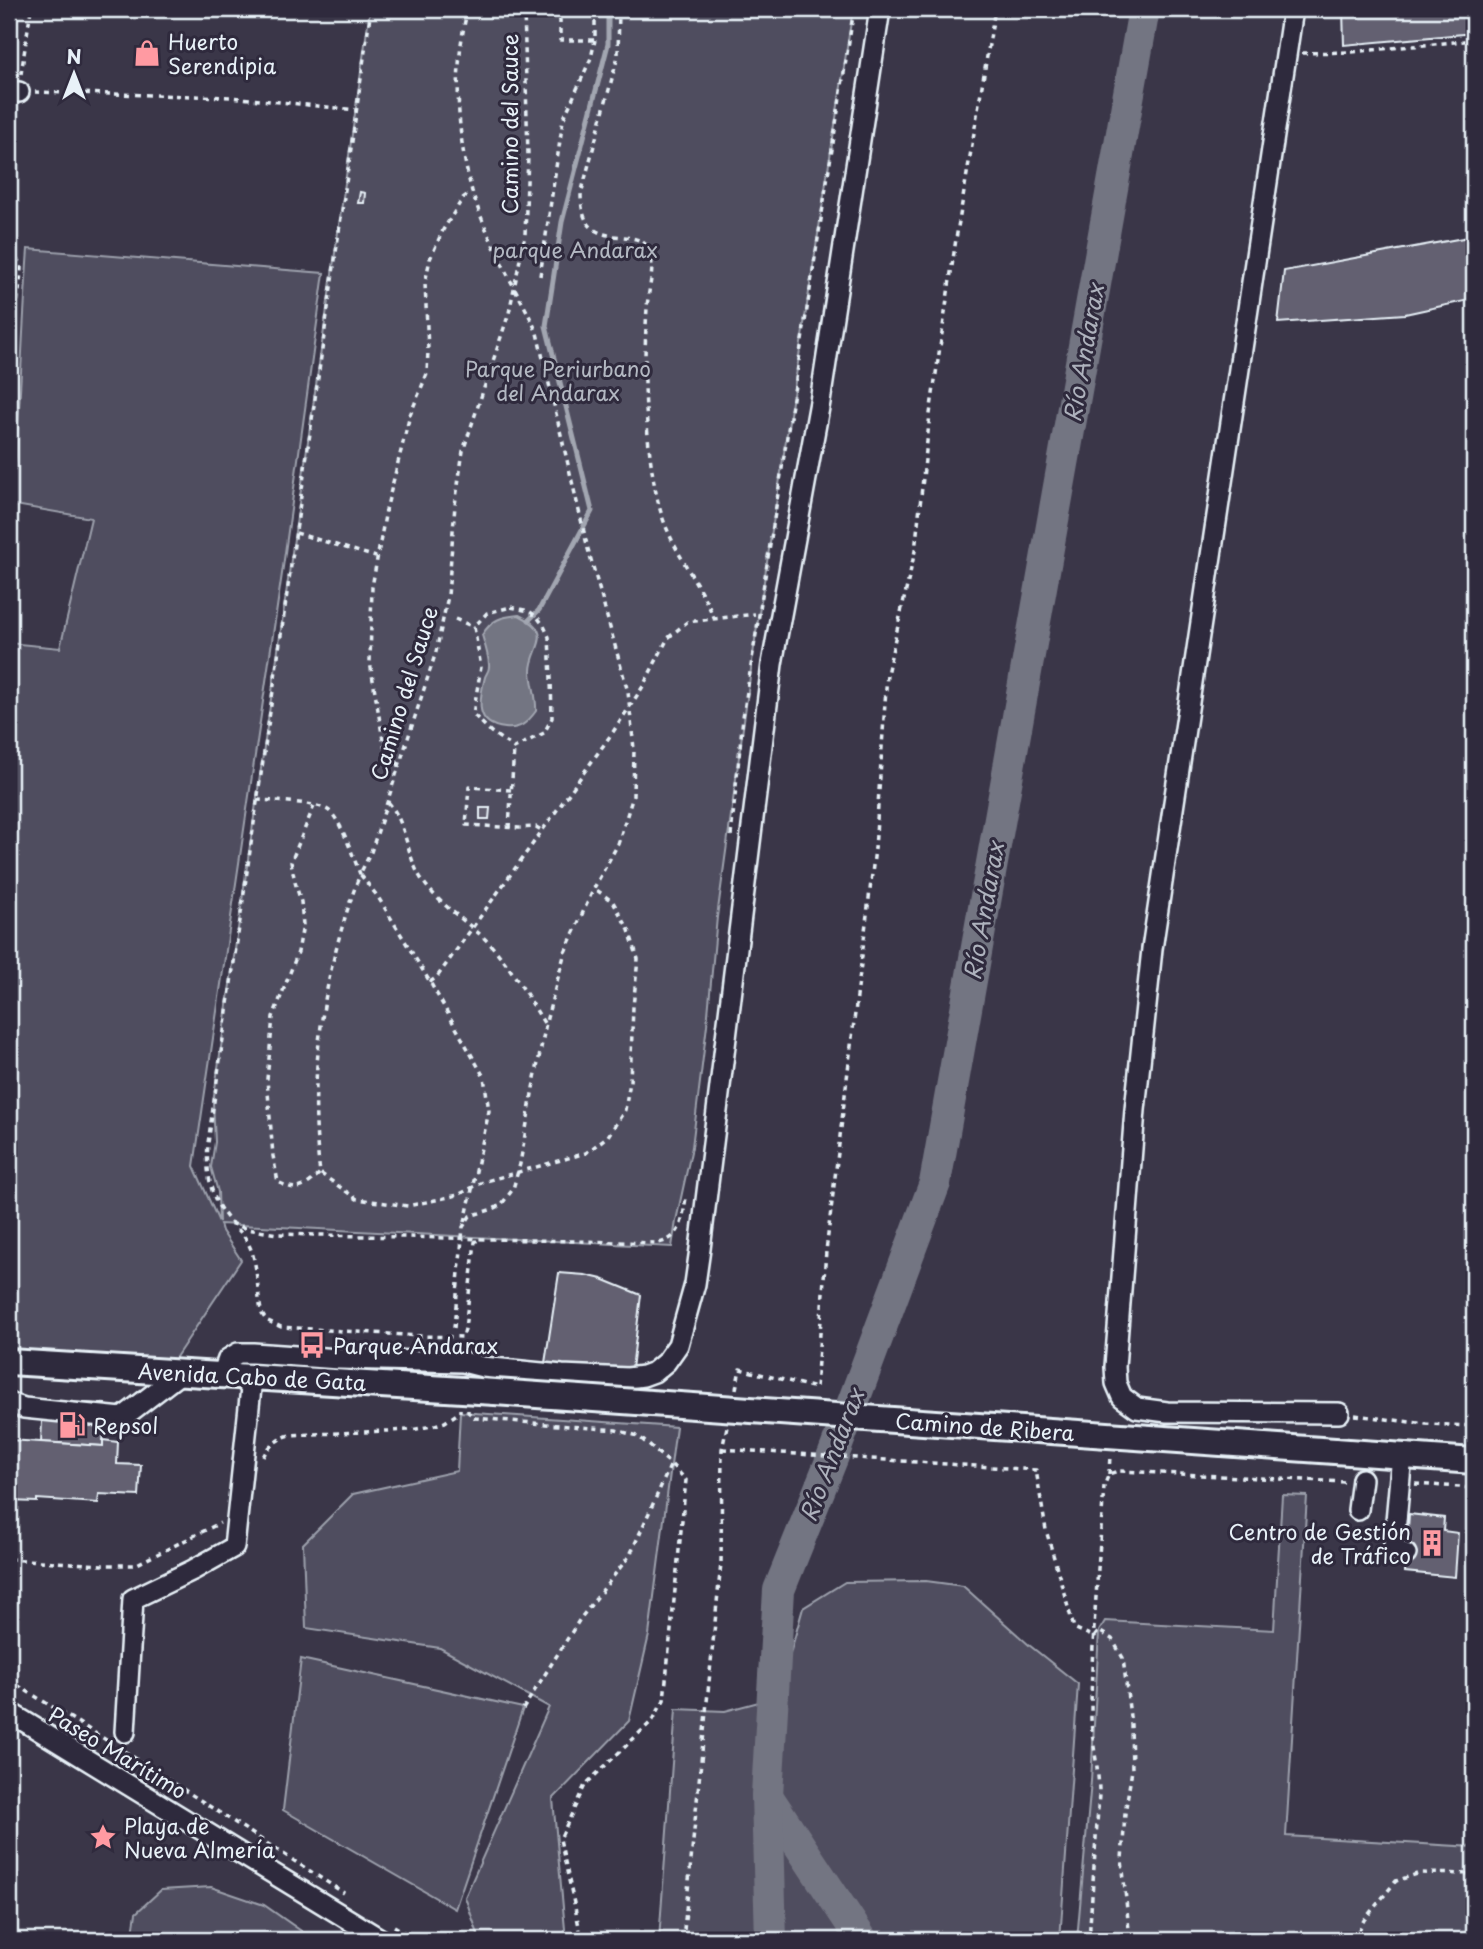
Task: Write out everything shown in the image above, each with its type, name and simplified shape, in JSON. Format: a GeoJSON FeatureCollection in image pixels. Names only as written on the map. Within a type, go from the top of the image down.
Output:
{"type":"FeatureCollection","features":[{"type":"Feature","properties":{"kind":"main road","name":"Avenida Cabo de Gata"},"geometry":{"type":"LineString","coordinates":[[9,1362],[231,1375],[465,1396],[495,1392]]}},
{"type":"Feature","properties":{"kind":"main road","name":"Camino de Ribera"},"geometry":{"type":"LineString","coordinates":[[495,1392],[1474,1461]]}},
{"type":"Feature","properties":{"kind":"street"},"geometry":{"type":"LineString","coordinates":[[125,1732],[133,1600],[234,1547],[251,1388],[231,1375],[228,1359],[238,1353],[253,1353],[338,1359],[463,1362],[483,1367],[628,1378],[654,1372],[666,1362],[678,1345],[695,1284],[700,1249],[772,664],[820,402],[880,9]]}},
{"type":"Feature","properties":{"kind":"street"},"geometry":{"type":"LineString","coordinates":[[1293,9],[1152,949],[1135,1110],[1115,1367],[1116,1383],[1122,1396],[1137,1408],[1167,1412],[1339,1413]]}},
{"type":"Feature","properties":{"kind":"street"},"geometry":{"type":"LineString","coordinates":[[9,1403],[24,1408],[122,1418],[183,1372]]}},
{"type":"Feature","properties":{"kind":"street"},"geometry":{"type":"LineString","coordinates":[[1402,1455],[1394,1543],[1396,1550],[1406,1554]]}},
{"type":"Feature","properties":{"kind":"street"},"geometry":{"type":"LineString","coordinates":[[1357,1510],[1362,1479]]}},
{"type":"Feature","properties":{"kind":"street","name":"Paseo Marítimo"},"geometry":{"type":"LineString","coordinates":[[9,1712],[386,1932]]}},
{"type":"Feature","properties":{"kind":"path"},"geometry":{"type":"LineString","coordinates":[[371,9],[207,1164],[217,1205],[245,1238],[252,1252],[260,1307],[265,1320],[289,1328],[463,1337],[475,1242],[480,1239]]}},
{"type":"Feature","properties":{"kind":"path"},"geometry":{"type":"LineString","coordinates":[[463,1227],[470,1216],[501,1205],[513,1189],[545,1024],[565,952],[594,888],[618,844],[633,796],[634,748],[628,692],[586,538],[537,334],[500,261],[472,191],[462,143],[458,93],[461,34],[468,9]]}},
{"type":"Feature","properties":{"kind":"path","name":"Camino del Sauce"},"geometry":{"type":"LineString","coordinates":[[320,1173],[315,1080],[322,1013],[334,954],[349,901],[371,852],[436,652],[448,596],[455,505],[463,451],[509,313],[525,235],[528,155],[524,9]]}},
{"type":"Feature","properties":{"kind":"path"},"geometry":{"type":"LineString","coordinates":[[560,9],[560,40],[595,40]]}},
{"type":"Feature","properties":{"kind":"path"},"geometry":{"type":"LineString","coordinates":[[540,276],[563,120],[591,58],[595,40],[595,9]]}},
{"type":"Feature","properties":{"kind":"path"},"geometry":{"type":"LineString","coordinates":[[619,9],[618,56],[581,194],[581,204],[585,218],[594,230],[640,240],[649,248],[651,265],[647,310],[646,410],[657,500],[667,529],[714,618]]}},
{"type":"Feature","properties":{"kind":"path"},"geometry":{"type":"LineString","coordinates":[[730,840],[743,717],[854,9]]}},
{"type":"Feature","properties":{"kind":"path"},"geometry":{"type":"LineString","coordinates":[[734,1396],[740,1369],[816,1388],[826,1251],[874,849],[887,674],[915,551],[932,401],[995,9]]}},
{"type":"Feature","properties":{"kind":"path"},"geometry":{"type":"LineString","coordinates":[[1287,53],[1352,52],[1474,40]]}},
{"type":"Feature","properties":{"kind":"path"},"geometry":{"type":"LineString","coordinates":[[14,92],[230,97],[357,110]]}},
{"type":"Feature","properties":{"kind":"path"},"geometry":{"type":"LineString","coordinates":[[399,765],[384,746],[370,662],[372,587],[376,557],[410,415],[426,374],[428,349],[425,283],[430,259],[450,219],[463,198],[472,191]]}},
{"type":"Feature","properties":{"kind":"path"},"geometry":{"type":"LineString","coordinates":[[9,251],[21,264],[21,281],[12,344],[13,410],[9,460]]}},
{"type":"Feature","properties":{"kind":"path"},"geometry":{"type":"LineString","coordinates":[[296,533],[376,557]]}},
{"type":"Feature","properties":{"kind":"path"},"geometry":{"type":"LineString","coordinates":[[474,627],[487,613],[511,607],[529,611],[538,618],[549,637],[552,718],[544,733],[514,748]]}},
{"type":"Feature","properties":{"kind":"path"},"geometry":{"type":"LineString","coordinates":[[430,982],[472,929],[629,708],[668,638],[687,622],[755,614]]}},
{"type":"Feature","properties":{"kind":"path"},"geometry":{"type":"LineString","coordinates":[[455,619],[474,627]]}},
{"type":"Feature","properties":{"kind":"path"},"geometry":{"type":"LineString","coordinates":[[474,627],[481,667],[474,714],[491,732],[514,748]]}},
{"type":"Feature","properties":{"kind":"path"},"geometry":{"type":"LineString","coordinates":[[509,828],[514,748]]}},
{"type":"Feature","properties":{"kind":"path"},"geometry":{"type":"LineString","coordinates":[[511,790],[468,787],[466,825],[536,827],[543,831]]}},
{"type":"Feature","properties":{"kind":"path"},"geometry":{"type":"LineString","coordinates":[[257,800],[328,810],[341,827],[360,874],[378,897],[430,982],[484,1077],[489,1111],[463,1227],[454,1328]]}},
{"type":"Feature","properties":{"kind":"path"},"geometry":{"type":"LineString","coordinates":[[388,801],[397,811],[419,875],[432,892],[511,968],[545,1024]]}},
{"type":"Feature","properties":{"kind":"path"},"geometry":{"type":"LineString","coordinates":[[314,806],[291,862],[301,901],[303,925],[298,952],[273,1017],[267,1079],[273,1156],[278,1182],[290,1188],[305,1188],[320,1173],[357,1199],[408,1206],[457,1195],[472,1186],[586,1153],[608,1136],[625,1110],[630,1083],[638,959],[629,930],[613,902],[594,888]]}},
{"type":"Feature","properties":{"kind":"path"},"geometry":{"type":"LineString","coordinates":[[231,1223],[276,1234],[659,1243],[676,1235],[687,1192]]}},
{"type":"Feature","properties":{"kind":"path"},"geometry":{"type":"LineString","coordinates":[[261,1463],[265,1452],[281,1437],[290,1434],[411,1430],[432,1426],[445,1422],[460,1412],[465,1396]]}},
{"type":"Feature","properties":{"kind":"path"},"geometry":{"type":"LineString","coordinates":[[465,1396],[468,1412],[475,1418],[616,1430],[638,1436],[686,1480],[664,1700],[653,1720],[585,1785],[560,1839],[582,1940]]}},
{"type":"Feature","properties":{"kind":"path"},"geometry":{"type":"LineString","coordinates":[[1339,1413],[1426,1424],[1474,1426]]}},
{"type":"Feature","properties":{"kind":"path"},"geometry":{"type":"LineString","coordinates":[[683,1940],[721,1563],[722,1449],[728,1422]]}},
{"type":"Feature","properties":{"kind":"path"},"geometry":{"type":"LineString","coordinates":[[722,1449],[1036,1469],[1046,1530],[1074,1628],[1094,1637]]}},
{"type":"Feature","properties":{"kind":"path"},"geometry":{"type":"LineString","coordinates":[[523,1709],[580,1619],[629,1555],[671,1464]]}},
{"type":"Feature","properties":{"kind":"path"},"geometry":{"type":"LineString","coordinates":[[1088,1940],[1099,1794],[1091,1722],[1094,1637],[1104,1486],[1108,1474],[1118,1471],[1352,1482],[1362,1479]]}},
{"type":"Feature","properties":{"kind":"path"},"geometry":{"type":"LineString","coordinates":[[9,1559],[135,1565],[226,1520]]}},
{"type":"Feature","properties":{"kind":"path"},"geometry":{"type":"LineString","coordinates":[[1094,1637],[1099,1631],[1112,1639],[1123,1658],[1131,1725],[1132,1770],[1125,1813],[1122,1860],[1130,1940]]}},
{"type":"Feature","properties":{"kind":"path"},"geometry":{"type":"LineString","coordinates":[[9,1680],[344,1893]]}},
{"type":"Feature","properties":{"kind":"path"},"geometry":{"type":"LineString","coordinates":[[1354,1940],[1364,1920],[1396,1881],[1420,1873],[1474,1874]]}},
{"type":"Feature","properties":{"kind":"path"},"geometry":{"type":"LineString","coordinates":[[386,1932],[417,1940]]}},
{"type":"Feature","properties":{"kind":"green space","name":"Parque Periurbano del Andarax"},"geometry":{"type":"Polygon","coordinates":[[[370,9],[853,9],[756,633],[717,917],[692,1147],[672,1247],[220,1224],[241,1260],[172,1363],[9,1351],[9,643],[60,648],[91,518],[9,504],[16,456],[28,249],[324,273],[194,1166],[219,1222],[218,1192],[211,1167],[215,1142],[213,1103],[370,9]]]}},
{"type":"Feature","properties":{"kind":"green space"},"geometry":{"type":"Polygon","coordinates":[[[460,1412],[676,1427],[649,1635],[629,1721],[553,1799],[566,1940],[480,1940],[465,1897],[549,1707],[440,1648],[306,1628],[303,1544],[353,1494],[457,1471],[460,1412]]]}},
{"type":"Feature","properties":{"kind":"green space"},"geometry":{"type":"Polygon","coordinates":[[[1282,1495],[1307,1496],[1286,1836],[1474,1847],[1474,1940],[1077,1940],[1091,1781],[1099,1631],[1105,1621],[1274,1630],[1282,1495]]]}},
{"type":"Feature","properties":{"kind":"green space"},"geometry":{"type":"Polygon","coordinates":[[[926,1581],[963,1586],[1078,1684],[1060,1940],[659,1940],[676,1709],[725,1711],[778,1697],[803,1608],[845,1582],[926,1581]]]}},
{"type":"Feature","properties":{"kind":"green space"},"geometry":{"type":"Polygon","coordinates":[[[301,1659],[523,1708],[455,1909],[283,1810],[301,1659]]]}},
{"type":"Feature","properties":{"kind":"green space"},"geometry":{"type":"Polygon","coordinates":[[[211,1887],[264,1905],[314,1940],[132,1940],[136,1913],[161,1890],[211,1887]]]}},
{"type":"Feature","properties":{"kind":"water"},"geometry":{"type":"Polygon","coordinates":[[[519,615],[531,622],[540,635],[531,672],[536,711],[523,724],[515,728],[505,728],[488,722],[481,710],[481,694],[489,670],[482,635],[489,625],[498,620],[519,615]]]}},
{"type":"Feature","properties":{"kind":"building"},"geometry":{"type":"Polygon","coordinates":[[[1343,9],[1474,9],[1474,33],[1344,45],[1343,9]]]}},
{"type":"Feature","properties":{"kind":"building"},"geometry":{"type":"Polygon","coordinates":[[[360,192],[365,193],[364,203],[358,203],[360,192]]]}},
{"type":"Feature","properties":{"kind":"building"},"geometry":{"type":"Polygon","coordinates":[[[1474,236],[1474,299],[1405,314],[1278,323],[1284,271],[1474,236]]]}},
{"type":"Feature","properties":{"kind":"building"},"geometry":{"type":"Polygon","coordinates":[[[480,808],[490,808],[489,819],[480,819],[480,808]]]}},
{"type":"Feature","properties":{"kind":"building"},"geometry":{"type":"Polygon","coordinates":[[[559,1273],[602,1279],[641,1295],[632,1369],[571,1367],[545,1363],[559,1273]]]}},
{"type":"Feature","properties":{"kind":"building"},"geometry":{"type":"Polygon","coordinates":[[[43,1401],[105,1404],[103,1446],[41,1442],[43,1401]]]}},
{"type":"Feature","properties":{"kind":"building"},"geometry":{"type":"Polygon","coordinates":[[[9,1440],[103,1446],[103,1440],[118,1442],[117,1464],[141,1465],[139,1496],[99,1494],[98,1503],[37,1499],[37,1502],[9,1501],[9,1440]]]}},
{"type":"Feature","properties":{"kind":"building","name":"Centro de Gestión de Tráfico"},"geometry":{"type":"Polygon","coordinates":[[[1409,1514],[1444,1518],[1443,1531],[1458,1533],[1455,1577],[1405,1572],[1409,1514]]]}},
{"type":"Feature","properties":{"kind":"waterway"},"geometry":{"type":"LineString","coordinates":[[529,620],[539,610],[592,511],[546,326],[562,222],[608,44],[608,9]]}},
{"type":"Feature","properties":{"kind":"waterway","name":"Río Andarax"},"geometry":{"type":"LineString","coordinates":[[771,1940],[767,1795],[779,1590],[833,1456],[935,1183],[1144,9]]}},
{"type":"Feature","properties":{"kind":"waterway","name":"Río Andarax"},"geometry":{"type":"LineString","coordinates":[[767,1796],[862,1940]]}},
{"type":"Feature","properties":{"kind":"place","name":"Huerto Serendipia"},"geometry":{"type":"Point","coordinates":[147,53]}},
{"type":"Feature","properties":{"kind":"place","name":"Parque Andarax"},"geometry":{"type":"Point","coordinates":[312,1345]}},
{"type":"Feature","properties":{"kind":"place","name":"Repsol"},"geometry":{"type":"Point","coordinates":[72,1425]}},
{"type":"Feature","properties":{"kind":"place","name":"Centro de Gestión de Tráfico"},"geometry":{"type":"Point","coordinates":[1432,1543]}},
{"type":"Feature","properties":{"kind":"place","name":"Playa de Nueva Almería"},"geometry":{"type":"Point","coordinates":[103,1837]}},
{"type":"Feature","properties":{"kind":"park label","name":"parque Andarax"},"geometry":{"type":"Point","coordinates":[575,249]}}]}
